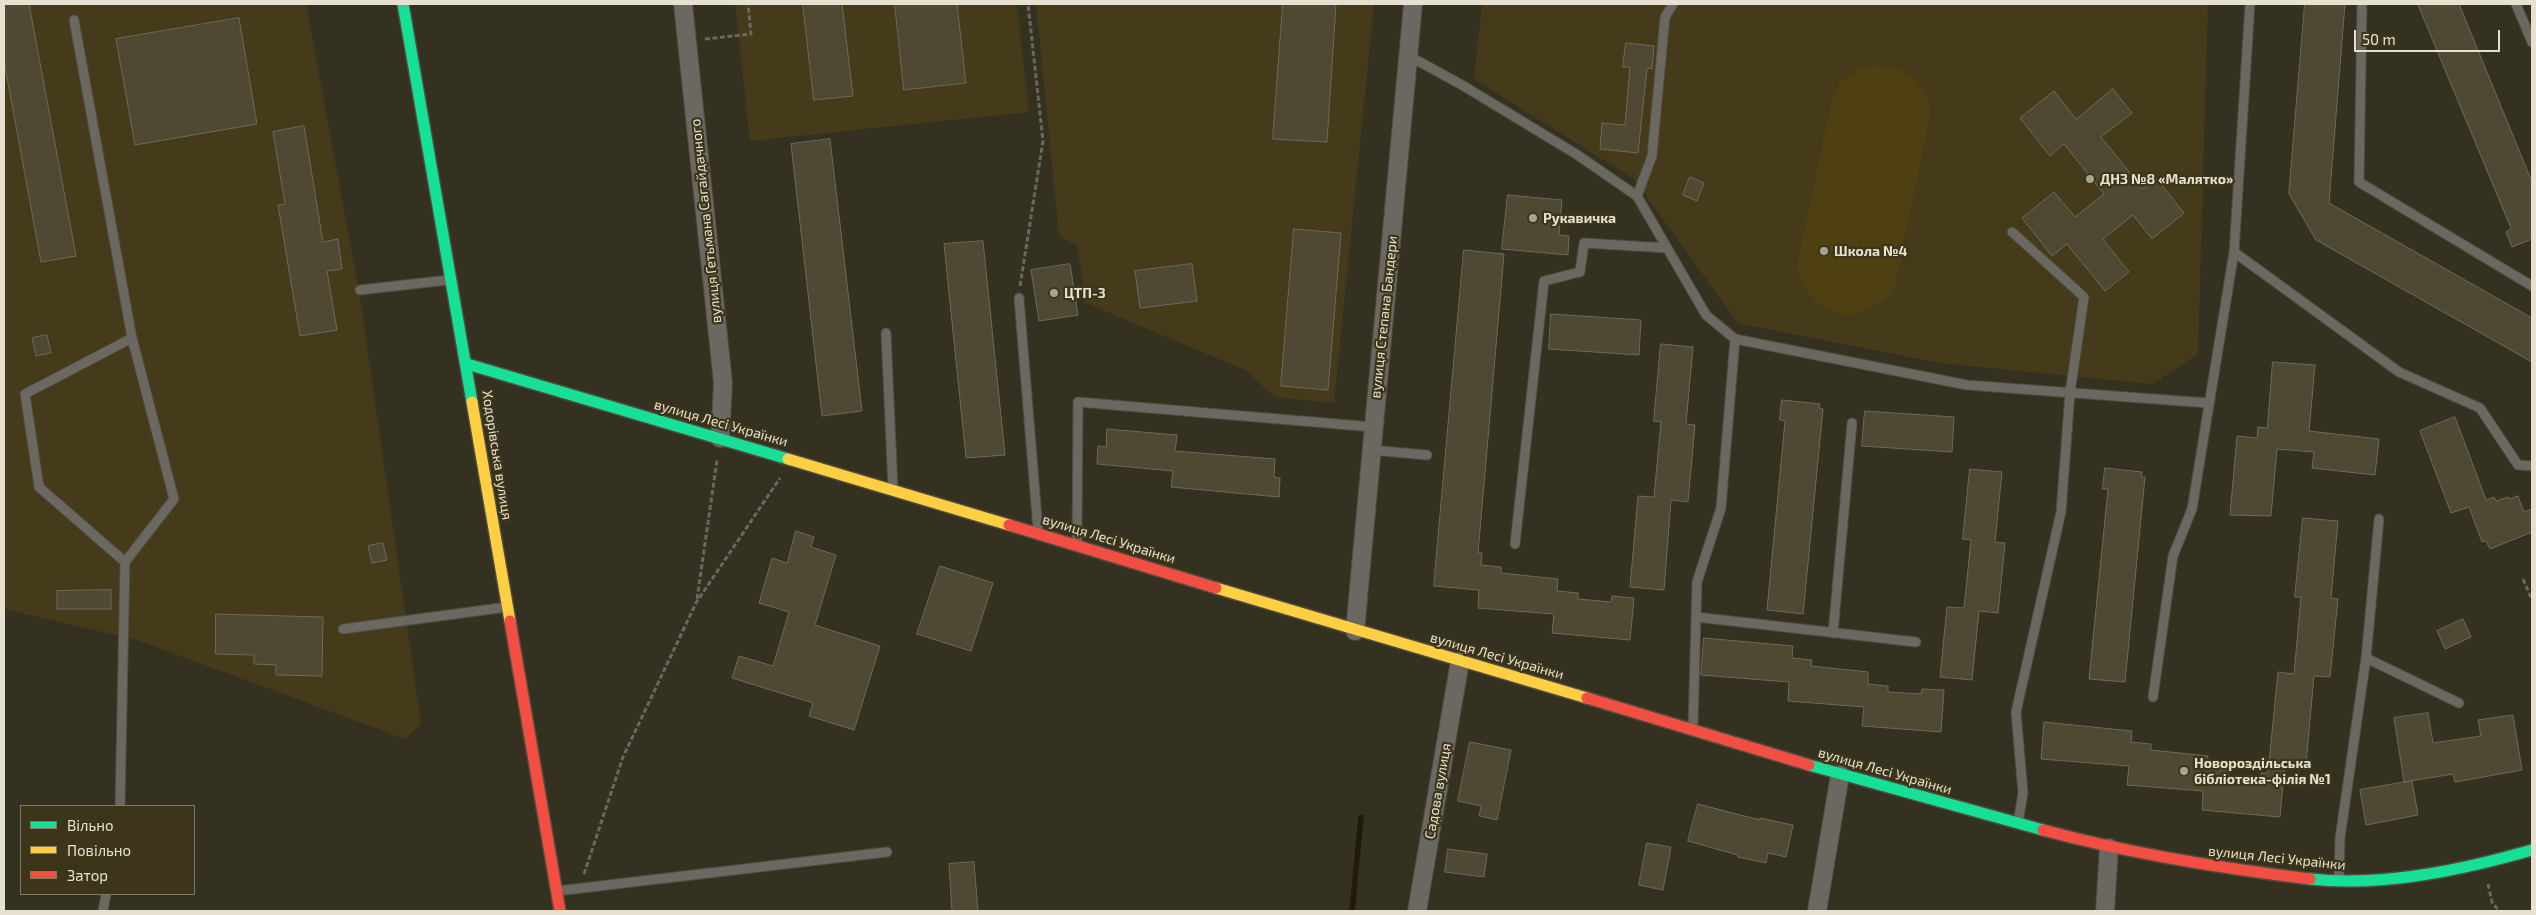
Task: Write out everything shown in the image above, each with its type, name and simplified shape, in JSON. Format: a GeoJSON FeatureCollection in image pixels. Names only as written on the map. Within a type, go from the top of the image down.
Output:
{"type":"FeatureCollection","features":[{"type":"Feature","properties":{"kind":"street","name":"Ходорівська вулиця"},"geometry":{"type":"LineString","coordinates":[[403,4],[467,364],[560,911]]}},
{"type":"Feature","properties":{"kind":"street","name":"вулиця Гетьмана Сагайдачного"},"geometry":{"type":"LineString","coordinates":[[683,4],[723,383],[720,438]]}},
{"type":"Feature","properties":{"kind":"street","name":"вулиця Степана Бандери"},"geometry":{"type":"LineString","coordinates":[[1355,631],[1413,4]]}},
{"type":"Feature","properties":{"kind":"street","name":"вулиця Лесі Українки"},"geometry":{"type":"LineString","coordinates":[[467,364],[1039,533],[1355,631],[1460,666],[1693,729],[1839,783],[2018,824],[2109,848],[2224,869],[2339,882],[2398,877],[2483,864],[2532,850]]}},
{"type":"Feature","properties":{"kind":"street","name":"Садова вулиця"},"geometry":{"type":"LineString","coordinates":[[1417,911],[1460,666]]}},
{"type":"Feature","properties":{"kind":"street"},"geometry":{"type":"LineString","coordinates":[[1817,911],[1839,783]]}},
{"type":"Feature","properties":{"kind":"street"},"geometry":{"type":"LineString","coordinates":[[2105,911],[2109,848]]}},
{"type":"Feature","properties":{"kind":"lane"},"geometry":{"type":"LineString","coordinates":[[1637,196],[1652,156],[1665,17],[1673,4]]}},
{"type":"Feature","properties":{"kind":"lane"},"geometry":{"type":"LineString","coordinates":[[2153,697],[2173,556],[2192,509],[2234,252],[2250,4]]}},
{"type":"Feature","properties":{"kind":"lane"},"geometry":{"type":"LineString","coordinates":[[2362,4],[2359,182],[2532,286]]}},
{"type":"Feature","properties":{"kind":"lane"},"geometry":{"type":"LineString","coordinates":[[2516,4],[2532,42]]}},
{"type":"Feature","properties":{"kind":"lane"},"geometry":{"type":"LineString","coordinates":[[74,20],[132,338],[174,499],[125,562],[120,805]]}},
{"type":"Feature","properties":{"kind":"lane"},"geometry":{"type":"LineString","coordinates":[[1409,56],[1462,85],[1568,149],[1637,196],[1706,315],[1735,339],[1967,385],[2208,404]]}},
{"type":"Feature","properties":{"kind":"lane"},"geometry":{"type":"LineString","coordinates":[[2012,232],[2084,297],[2070,393],[2061,512],[2016,712],[2024,793],[2018,824]]}},
{"type":"Feature","properties":{"kind":"lane"},"geometry":{"type":"LineString","coordinates":[[1515,544],[1544,280],[1580,272],[1584,243],[1668,248]]}},
{"type":"Feature","properties":{"kind":"lane"},"geometry":{"type":"LineString","coordinates":[[2234,252],[2399,372],[2480,408],[2518,465],[2532,466]]}},
{"type":"Feature","properties":{"kind":"lane"},"geometry":{"type":"LineString","coordinates":[[360,290],[451,280]]}},
{"type":"Feature","properties":{"kind":"lane"},"geometry":{"type":"LineString","coordinates":[[1019,298],[1039,533]]}},
{"type":"Feature","properties":{"kind":"lane"},"geometry":{"type":"LineString","coordinates":[[886,333],[893,489]]}},
{"type":"Feature","properties":{"kind":"lane"},"geometry":{"type":"LineString","coordinates":[[125,562],[39,487],[25,394],[132,338]]}},
{"type":"Feature","properties":{"kind":"lane"},"geometry":{"type":"LineString","coordinates":[[1693,729],[1698,582],[1721,508],[1735,339]]}},
{"type":"Feature","properties":{"kind":"lane"},"geometry":{"type":"LineString","coordinates":[[1077,545],[1078,402],[1373,427]]}},
{"type":"Feature","properties":{"kind":"lane"},"geometry":{"type":"LineString","coordinates":[[1833,633],[1852,423]]}},
{"type":"Feature","properties":{"kind":"lane"},"geometry":{"type":"LineString","coordinates":[[1371,450],[1427,455]]}},
{"type":"Feature","properties":{"kind":"lane"},"geometry":{"type":"LineString","coordinates":[[2339,882],[2340,838],[2366,658],[2380,519]]}},
{"type":"Feature","properties":{"kind":"lane"},"geometry":{"type":"LineString","coordinates":[[343,629],[507,607]]}},
{"type":"Feature","properties":{"kind":"lane"},"geometry":{"type":"LineString","coordinates":[[1696,617],[1916,642]]}},
{"type":"Feature","properties":{"kind":"lane"},"geometry":{"type":"LineString","coordinates":[[2366,658],[2459,703]]}},
{"type":"Feature","properties":{"kind":"lane"},"geometry":{"type":"LineString","coordinates":[[557,891],[887,852]]}},
{"type":"Feature","properties":{"kind":"lane"},"geometry":{"type":"LineString","coordinates":[[103,911],[106,895]]}},
{"type":"Feature","properties":{"kind":"path"},"geometry":{"type":"LineString","coordinates":[[688,41],[751,34],[748,4]]}},
{"type":"Feature","properties":{"kind":"path"},"geometry":{"type":"LineString","coordinates":[[1019,298],[1042,141],[1028,4]]}},
{"type":"Feature","properties":{"kind":"path"},"geometry":{"type":"LineString","coordinates":[[696,603],[720,438]]}},
{"type":"Feature","properties":{"kind":"path"},"geometry":{"type":"LineString","coordinates":[[579,889],[623,757],[696,603],[792,459]]}},
{"type":"Feature","properties":{"kind":"path"},"geometry":{"type":"LineString","coordinates":[[2523,579],[2532,600]]}},
{"type":"Feature","properties":{"kind":"path"},"geometry":{"type":"LineString","coordinates":[[2483,864],[2492,902],[2499,911]]}},
{"type":"Feature","properties":{"kind":"shaded area"},"geometry":{"type":"Polygon","coordinates":[[[4,4],[306,4],[360,297],[421,724],[405,739],[137,640],[4,609],[4,4]]]}},
{"type":"Feature","properties":{"kind":"shaded area"},"geometry":{"type":"Polygon","coordinates":[[[735,4],[1017,4],[1029,112],[750,141],[735,4]]]}},
{"type":"Feature","properties":{"kind":"shaded area"},"geometry":{"type":"Polygon","coordinates":[[[1036,4],[1374,4],[1334,403],[1275,397],[1245,370],[1086,303],[1077,245],[1059,236],[1036,4]]]}},
{"type":"Feature","properties":{"kind":"shaded area"},"geometry":{"type":"Polygon","coordinates":[[[1482,4],[2208,4],[2198,354],[2152,384],[1939,363],[1738,323],[1634,179],[1474,79],[1482,4]]]}},
{"type":"Feature","properties":{"kind":"shaded area"},"geometry":{"type":"Polygon","coordinates":[[[1873,65],[1895,69],[1911,77],[1923,91],[1931,111],[1895,286],[1882,301],[1867,310],[1853,314],[1838,313],[1825,308],[1813,298],[1803,284],[1797,265],[1834,91],[1851,74],[1873,65]]]}},
{"type":"Feature","properties":{"kind":"building"},"geometry":{"type":"Polygon","coordinates":[[[4,4],[29,4],[76,256],[41,262],[4,61],[4,4]]]}},
{"type":"Feature","properties":{"kind":"building"},"geometry":{"type":"Polygon","coordinates":[[[803,4],[842,4],[853,96],[814,100],[803,4]]]}},
{"type":"Feature","properties":{"kind":"building"},"geometry":{"type":"Polygon","coordinates":[[[895,4],[957,4],[966,83],[904,90],[895,4]]]}},
{"type":"Feature","properties":{"kind":"building"},"geometry":{"type":"Polygon","coordinates":[[[1283,4],[1336,4],[1327,142],[1273,139],[1283,4]]]}},
{"type":"Feature","properties":{"kind":"building"},"geometry":{"type":"Polygon","coordinates":[[[2305,4],[2345,4],[2329,203],[2532,318],[2532,362],[2316,240],[2289,194],[2305,4]]]}},
{"type":"Feature","properties":{"kind":"building"},"geometry":{"type":"Polygon","coordinates":[[[2418,4],[2459,4],[2532,182],[2532,239],[2512,247],[2506,232],[2511,229],[2418,4]]]}},
{"type":"Feature","properties":{"kind":"building"},"geometry":{"type":"Polygon","coordinates":[[[239,18],[257,124],[135,145],[116,39],[239,18]]]}},
{"type":"Feature","properties":{"kind":"building"},"geometry":{"type":"Polygon","coordinates":[[[1626,43],[1654,46],[1652,69],[1647,68],[1638,153],[1600,149],[1602,123],[1625,125],[1630,67],[1623,67],[1626,43]]]}},
{"type":"Feature","properties":{"kind":"building"},"geometry":{"type":"Polygon","coordinates":[[[2113,89],[2132,113],[2101,137],[2143,189],[2156,178],[2184,213],[2152,239],[2133,215],[2103,239],[2129,272],[2105,291],[2067,244],[2052,256],[2022,218],[2054,192],[2075,217],[2104,194],[2064,144],[2050,156],[2020,118],[2054,91],[2076,119],[2113,89]]]}},
{"type":"Feature","properties":{"kind":"building"},"geometry":{"type":"Polygon","coordinates":[[[304,126],[323,242],[338,239],[342,269],[327,271],[337,330],[300,336],[278,205],[285,204],[273,132],[304,126]]]}},
{"type":"Feature","properties":{"kind":"building"},"geometry":{"type":"Polygon","coordinates":[[[830,139],[862,411],[822,416],[791,144],[830,139]]]}},
{"type":"Feature","properties":{"kind":"building"},"geometry":{"type":"Polygon","coordinates":[[[1690,177],[1704,183],[1697,201],[1683,195],[1690,177]]]}},
{"type":"Feature","properties":{"kind":"building","name":"Рукавичка"},"geometry":{"type":"Polygon","coordinates":[[[1508,195],[1562,200],[1559,235],[1569,236],[1568,255],[1502,249],[1508,195]]]}},
{"type":"Feature","properties":{"kind":"building"},"geometry":{"type":"Polygon","coordinates":[[[1294,229],[1341,233],[1328,390],[1281,386],[1294,229]]]}},
{"type":"Feature","properties":{"kind":"building"},"geometry":{"type":"Polygon","coordinates":[[[983,241],[1005,455],[966,458],[944,244],[983,241]]]}},
{"type":"Feature","properties":{"kind":"building"},"geometry":{"type":"Polygon","coordinates":[[[1464,250],[1504,254],[1478,553],[1482,553],[1481,565],[1501,567],[1501,573],[1558,579],[1557,591],[1578,593],[1578,599],[1611,602],[1612,596],[1634,598],[1630,640],[1552,633],[1554,614],[1478,608],[1479,590],[1434,586],[1464,250]]]}},
{"type":"Feature","properties":{"kind":"building","name":"ЦТП-3"},"geometry":{"type":"Polygon","coordinates":[[[1070,264],[1078,315],[1039,321],[1031,270],[1070,264]]]}},
{"type":"Feature","properties":{"kind":"building"},"geometry":{"type":"Polygon","coordinates":[[[1192,264],[1197,301],[1140,308],[1135,271],[1192,264]]]}},
{"type":"Feature","properties":{"kind":"building"},"geometry":{"type":"Polygon","coordinates":[[[1551,314],[1641,320],[1639,355],[1549,349],[1551,314]]]}},
{"type":"Feature","properties":{"kind":"building"},"geometry":{"type":"Polygon","coordinates":[[[47,335],[51,353],[36,356],[32,338],[47,335]]]}},
{"type":"Feature","properties":{"kind":"building"},"geometry":{"type":"Polygon","coordinates":[[[1661,344],[1693,347],[1686,424],[1695,425],[1688,502],[1671,500],[1664,590],[1630,587],[1638,496],[1654,497],[1661,422],[1654,421],[1661,344]]]}},
{"type":"Feature","properties":{"kind":"building"},"geometry":{"type":"Polygon","coordinates":[[[2273,362],[2315,365],[2309,431],[2379,439],[2375,475],[2312,468],[2314,452],[2277,449],[2271,516],[2230,515],[2237,436],[2257,438],[2258,427],[2267,428],[2273,362]]]}},
{"type":"Feature","properties":{"kind":"building"},"geometry":{"type":"Polygon","coordinates":[[[1782,400],[1820,404],[1819,408],[1823,409],[1803,614],[1767,610],[1785,421],[1780,420],[1782,400]]]}},
{"type":"Feature","properties":{"kind":"building"},"geometry":{"type":"Polygon","coordinates":[[[1865,411],[1954,417],[1952,452],[1862,446],[1865,411]]]}},
{"type":"Feature","properties":{"kind":"building"},"geometry":{"type":"Polygon","coordinates":[[[2455,417],[2486,500],[2494,497],[2496,501],[2518,496],[2524,512],[2532,509],[2532,532],[2490,549],[2486,541],[2482,542],[2469,507],[2451,513],[2420,431],[2455,417]]]}},
{"type":"Feature","properties":{"kind":"building"},"geometry":{"type":"Polygon","coordinates":[[[1107,429],[1177,435],[1175,451],[1275,459],[1274,477],[1280,478],[1279,497],[1171,487],[1173,471],[1097,464],[1098,446],[1106,447],[1107,429]]]}},
{"type":"Feature","properties":{"kind":"building"},"geometry":{"type":"Polygon","coordinates":[[[2105,468],[2142,472],[2141,477],[2145,477],[2125,682],[2089,679],[2108,489],[2103,489],[2105,468]]]}},
{"type":"Feature","properties":{"kind":"building"},"geometry":{"type":"Polygon","coordinates":[[[1970,469],[2002,472],[1995,542],[2005,543],[1998,613],[1979,611],[1972,680],[1940,677],[1947,607],[1964,608],[1971,540],[1963,539],[1970,469]]]}},
{"type":"Feature","properties":{"kind":"building"},"geometry":{"type":"Polygon","coordinates":[[[2303,518],[2338,521],[2331,598],[2338,599],[2330,677],[2314,676],[2306,764],[2285,762],[2280,817],[2202,810],[2203,791],[2127,785],[2129,766],[2041,759],[2044,722],[2132,731],[2131,742],[2151,744],[2151,750],[2208,756],[2207,769],[2228,770],[2228,776],[2261,779],[2261,773],[2268,773],[2278,672],[2294,674],[2301,597],[2295,597],[2303,518]]]}},
{"type":"Feature","properties":{"kind":"building"},"geometry":{"type":"Polygon","coordinates":[[[796,531],[814,537],[811,547],[836,555],[815,625],[880,646],[854,730],[809,716],[813,703],[732,678],[739,656],[773,666],[789,612],[759,603],[772,558],[787,563],[796,531]]]}},
{"type":"Feature","properties":{"kind":"building"},"geometry":{"type":"Polygon","coordinates":[[[383,543],[387,560],[372,563],[368,546],[383,543]]]}},
{"type":"Feature","properties":{"kind":"building"},"geometry":{"type":"Polygon","coordinates":[[[940,566],[993,583],[971,651],[917,634],[940,566]]]}},
{"type":"Feature","properties":{"kind":"building"},"geometry":{"type":"Polygon","coordinates":[[[111,590],[111,609],[57,609],[57,591],[111,590]]]}},
{"type":"Feature","properties":{"kind":"building"},"geometry":{"type":"Polygon","coordinates":[[[216,614],[323,617],[322,676],[276,675],[276,665],[254,664],[254,655],[216,654],[216,614]]]}},
{"type":"Feature","properties":{"kind":"building"},"geometry":{"type":"Polygon","coordinates":[[[2463,619],[2471,637],[2445,649],[2437,631],[2463,619]]]}},
{"type":"Feature","properties":{"kind":"building"},"geometry":{"type":"Polygon","coordinates":[[[1704,638],[1793,646],[1792,658],[1812,660],[1811,666],[1868,672],[1868,684],[1888,686],[1888,692],[1921,694],[1922,689],[1944,690],[1941,732],[1862,726],[1864,707],[1788,701],[1789,682],[1701,675],[1704,638]]]}},
{"type":"Feature","properties":{"kind":"building"},"geometry":{"type":"Polygon","coordinates":[[[2428,713],[2433,743],[2481,736],[2478,720],[2513,715],[2522,770],[2455,782],[2453,774],[2404,782],[2394,718],[2428,713]]]}},
{"type":"Feature","properties":{"kind":"building"},"geometry":{"type":"Polygon","coordinates":[[[1470,742],[1511,750],[1497,820],[1479,816],[1481,806],[1458,801],[1470,742]]]}},
{"type":"Feature","properties":{"kind":"building"},"geometry":{"type":"Polygon","coordinates":[[[2412,781],[2418,815],[2366,825],[2360,790],[2412,781]]]}},
{"type":"Feature","properties":{"kind":"building"},"geometry":{"type":"Polygon","coordinates":[[[1698,804],[1760,820],[1760,818],[1793,825],[1786,857],[1768,853],[1766,863],[1738,857],[1738,855],[1688,841],[1698,804]]]}},
{"type":"Feature","properties":{"kind":"building"},"geometry":{"type":"Polygon","coordinates":[[[1647,843],[1671,847],[1663,890],[1639,885],[1647,843]]]}},
{"type":"Feature","properties":{"kind":"building"},"geometry":{"type":"Polygon","coordinates":[[[1448,849],[1487,854],[1484,877],[1445,872],[1448,849]]]}},
{"type":"Feature","properties":{"kind":"building"},"geometry":{"type":"Polygon","coordinates":[[[974,862],[978,911],[952,911],[949,864],[974,862]]]}},
{"type":"Feature","properties":{"kind":"waterway"},"geometry":{"type":"LineString","coordinates":[[1352,911],[1361,817]]}},
{"type":"Feature","properties":{"kind":"traffic: fast"},"geometry":{"type":"LineString","coordinates":[[403,4],[472,402]]}},
{"type":"Feature","properties":{"kind":"traffic: fast"},"geometry":{"type":"LineString","coordinates":[[467,364],[788,459]]}},
{"type":"Feature","properties":{"kind":"traffic: fast"},"geometry":{"type":"LineString","coordinates":[[1809,765],[2043,830]]}},
{"type":"Feature","properties":{"kind":"traffic: fast"},"geometry":{"type":"LineString","coordinates":[[2310,879],[2338,881],[2394,879],[2450,870],[2532,850]]}},
{"type":"Feature","properties":{"kind":"traffic: slow"},"geometry":{"type":"LineString","coordinates":[[472,402],[510,621]]}},
{"type":"Feature","properties":{"kind":"traffic: slow"},"geometry":{"type":"LineString","coordinates":[[788,459],[1009,525]]}},
{"type":"Feature","properties":{"kind":"traffic: slow"},"geometry":{"type":"LineString","coordinates":[[1216,588],[1587,698]]}},
{"type":"Feature","properties":{"kind":"traffic: jam"},"geometry":{"type":"LineString","coordinates":[[1009,525],[1216,588]]}},
{"type":"Feature","properties":{"kind":"traffic: jam"},"geometry":{"type":"LineString","coordinates":[[510,621],[560,911]]}},
{"type":"Feature","properties":{"kind":"traffic: jam"},"geometry":{"type":"LineString","coordinates":[[1587,698],[1809,765]]}},
{"type":"Feature","properties":{"kind":"traffic: jam"},"geometry":{"type":"LineString","coordinates":[[2043,830],[2076,839],[2175,859],[2310,879]]}},
{"type":"Feature","properties":{"kind":"place","name":"ДНЗ №8 «Малятко»"},"geometry":{"type":"Point","coordinates":[2090,179]}},
{"type":"Feature","properties":{"kind":"place","name":"Рукавичка"},"geometry":{"type":"Point","coordinates":[1533,218]}},
{"type":"Feature","properties":{"kind":"place","name":"Школа №4"},"geometry":{"type":"Point","coordinates":[1824,251]}},
{"type":"Feature","properties":{"kind":"place","name":"ЦТП-3"},"geometry":{"type":"Point","coordinates":[1054,293]}},
{"type":"Feature","properties":{"kind":"place","name":"Новороздільська бібліотека-філія №1"},"geometry":{"type":"Point","coordinates":[2184,771]}}]}
